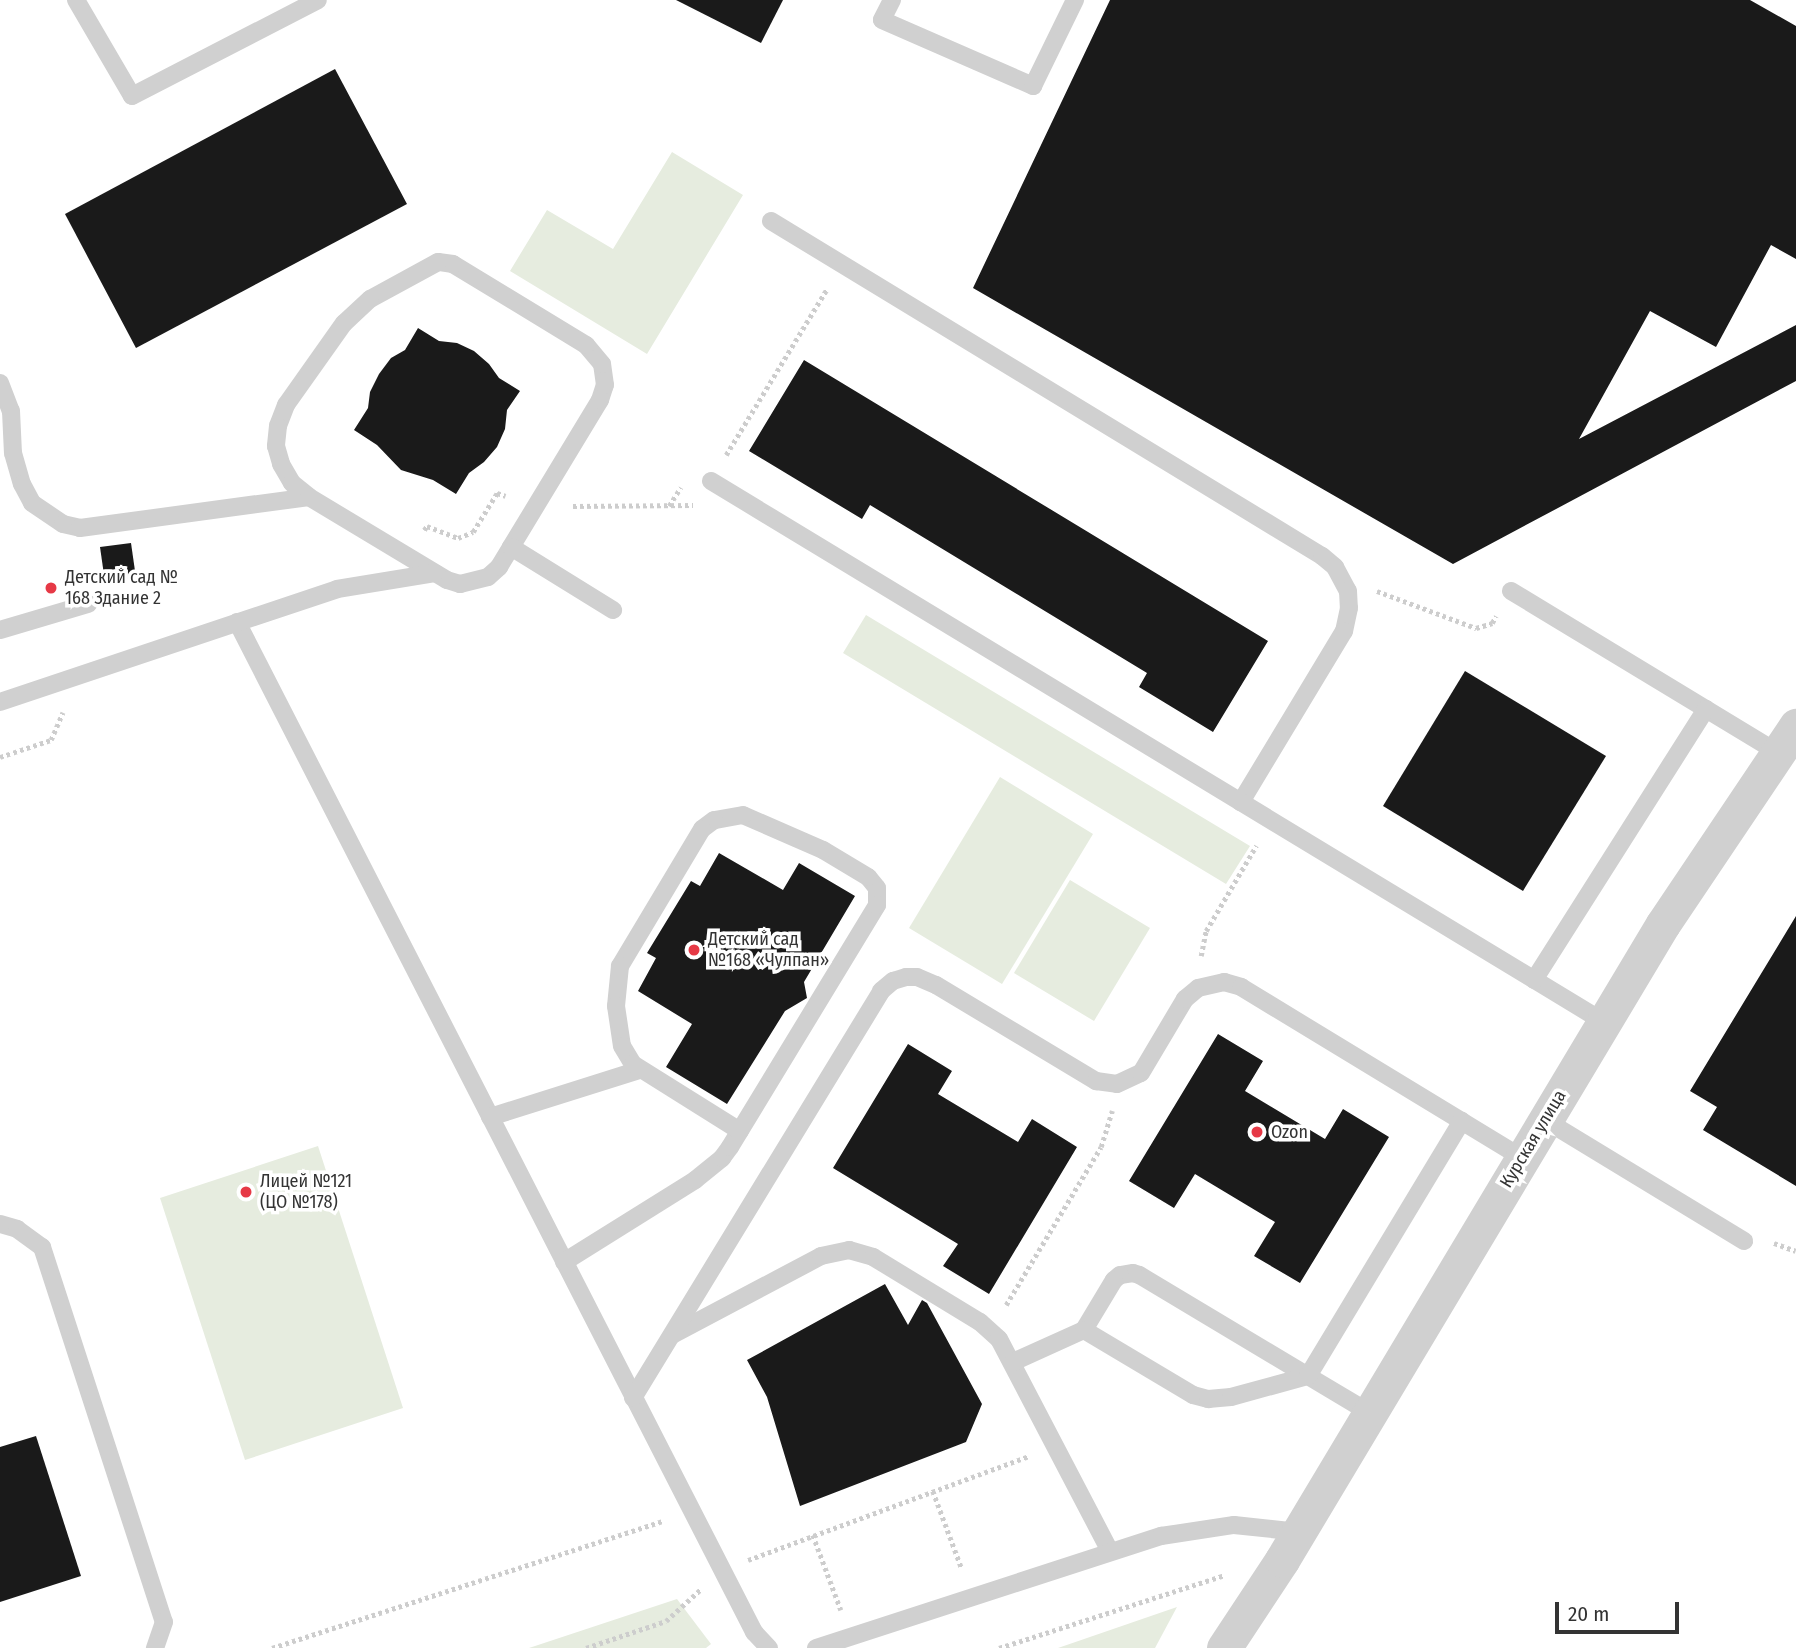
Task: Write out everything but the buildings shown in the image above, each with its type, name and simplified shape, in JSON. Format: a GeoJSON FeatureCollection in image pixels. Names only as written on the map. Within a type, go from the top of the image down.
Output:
{"type":"FeatureCollection","features":[{"type":"Feature","properties":{"kind":"street","name":"Курская улица"},"geometry":{"type":"LineString","coordinates":[[1224,1648],[1290,1546],[1693,877],[1790,738]]}},
{"type":"Feature","properties":{"kind":"street","name":"Курская улица"},"geometry":{"type":"LineString","coordinates":[[1248,1648],[1290,1546]]}},
{"type":"Feature","properties":{"kind":"lane"},"geometry":{"type":"LineString","coordinates":[[76,0],[132,96],[318,0]]}},
{"type":"Feature","properties":{"kind":"lane"},"geometry":{"type":"LineString","coordinates":[[892,0],[883,20],[1033,86],[1075,0]]}},
{"type":"Feature","properties":{"kind":"lane"},"geometry":{"type":"LineString","coordinates":[[771,221],[1322,556],[1342,577],[1348,591],[1349,608],[1344,631],[1241,802]]}},
{"type":"Feature","properties":{"kind":"lane"},"geometry":{"type":"LineString","coordinates":[[444,261],[586,345],[602,364],[605,385],[600,400],[499,567],[476,582],[460,584],[435,573],[309,496],[292,483],[279,455],[278,426],[286,405],[352,314],[370,299],[432,265],[444,261]]}},
{"type":"Feature","properties":{"kind":"lane"},"geometry":{"type":"LineString","coordinates":[[0,383],[11,411],[13,453],[22,484],[32,503],[63,524],[80,528],[309,496]]}},
{"type":"Feature","properties":{"kind":"lane"},"geometry":{"type":"LineString","coordinates":[[711,481],[1604,1022]]}},
{"type":"Feature","properties":{"kind":"lane"},"geometry":{"type":"LineString","coordinates":[[511,547],[613,610]]}},
{"type":"Feature","properties":{"kind":"lane"},"geometry":{"type":"LineString","coordinates":[[0,702],[352,585],[435,573]]}},
{"type":"Feature","properties":{"kind":"lane"},"geometry":{"type":"LineString","coordinates":[[1511,591],[1706,709],[1790,738]]}},
{"type":"Feature","properties":{"kind":"lane"},"geometry":{"type":"LineString","coordinates":[[0,630],[88,604]]}},
{"type":"Feature","properties":{"kind":"lane"},"geometry":{"type":"LineString","coordinates":[[237,622],[754,1632],[769,1648]]}},
{"type":"Feature","properties":{"kind":"lane"},"geometry":{"type":"LineString","coordinates":[[1534,980],[1706,709]]}},
{"type":"Feature","properties":{"kind":"lane"},"geometry":{"type":"LineString","coordinates":[[564,1262],[705,1173],[722,1158],[740,1131],[877,905],[877,888],[869,877],[823,850],[743,815],[714,820],[702,830],[620,966],[616,1006],[618,1029],[627,1056],[639,1070],[740,1131]]}},
{"type":"Feature","properties":{"kind":"lane"},"geometry":{"type":"LineString","coordinates":[[633,1398],[881,991],[893,981],[917,977],[936,985],[1096,1081],[1117,1084],[1141,1073],[1185,999],[1198,988],[1224,982],[1241,987],[1522,1158]]}},
{"type":"Feature","properties":{"kind":"lane"},"geometry":{"type":"LineString","coordinates":[[491,1117],[639,1070]]}},
{"type":"Feature","properties":{"kind":"lane"},"geometry":{"type":"LineString","coordinates":[[1545,1120],[1744,1241]]}},
{"type":"Feature","properties":{"kind":"lane"},"geometry":{"type":"LineString","coordinates":[[1084,1330],[1193,1395],[1208,1399],[1231,1397],[1308,1376],[1462,1121]]}},
{"type":"Feature","properties":{"kind":"lane"},"geometry":{"type":"LineString","coordinates":[[0,1224],[17,1229],[42,1247],[164,1622],[155,1648]]}},
{"type":"Feature","properties":{"kind":"lane"},"geometry":{"type":"LineString","coordinates":[[671,1335],[821,1256],[849,1250],[873,1257],[991,1330],[1013,1362],[1110,1551]]}},
{"type":"Feature","properties":{"kind":"lane"},"geometry":{"type":"LineString","coordinates":[[1013,1362],[1084,1330],[1114,1280],[1120,1275],[1133,1273],[1370,1413]]}},
{"type":"Feature","properties":{"kind":"lane"},"geometry":{"type":"LineString","coordinates":[[816,1648],[1161,1536],[1222,1526],[1290,1546]]}},
{"type":"Feature","properties":{"kind":"path"},"geometry":{"type":"LineString","coordinates":[[711,481],[842,264]]}},
{"type":"Feature","properties":{"kind":"path"},"geometry":{"type":"LineString","coordinates":[[536,506],[750,505]]}},
{"type":"Feature","properties":{"kind":"path"},"geometry":{"type":"LineString","coordinates":[[1342,577],[1476,628],[1492,623],[1511,591]]}},
{"type":"Feature","properties":{"kind":"path"},"geometry":{"type":"LineString","coordinates":[[1198,988],[1206,931],[1271,821]]}},
{"type":"Feature","properties":{"kind":"path"},"geometry":{"type":"LineString","coordinates":[[991,1330],[1101,1147],[1109,1127],[1117,1084]]}},
{"type":"Feature","properties":{"kind":"path"},"geometry":{"type":"LineString","coordinates":[[586,1648],[666,1621],[722,1570],[1056,1446]]}},
{"type":"Feature","properties":{"kind":"path"},"geometry":{"type":"LineString","coordinates":[[933,1491],[972,1597]]}},
{"type":"Feature","properties":{"kind":"path"},"geometry":{"type":"LineString","coordinates":[[272,1648],[692,1512]]}},
{"type":"Feature","properties":{"kind":"path"},"geometry":{"type":"LineString","coordinates":[[813,1535],[850,1637]]}},
{"type":"Feature","properties":{"kind":"path"},"geometry":{"type":"LineString","coordinates":[[999,1648],[1230,1573]]}},
{"type":"Feature","properties":{"kind":"shaded area"},"geometry":{"type":"Polygon","coordinates":[[[672,152],[743,195],[647,354],[510,271],[547,210],[613,249],[672,152]]]}},
{"type":"Feature","properties":{"kind":"shaded area"},"geometry":{"type":"Polygon","coordinates":[[[866,615],[1250,846],[1226,884],[843,653],[866,615]]]}},
{"type":"Feature","properties":{"kind":"shaded area"},"geometry":{"type":"Polygon","coordinates":[[[1000,777],[1093,834],[1002,984],[909,928],[1000,777]]]}},
{"type":"Feature","properties":{"kind":"shaded area"},"geometry":{"type":"Polygon","coordinates":[[[1070,880],[1150,928],[1094,1021],[1014,973],[1070,880]]]}},
{"type":"Feature","properties":{"kind":"shaded area"},"geometry":{"type":"Polygon","coordinates":[[[318,1146],[403,1408],[245,1460],[160,1198],[318,1146]]]}},
{"type":"Feature","properties":{"kind":"shaded area"},"geometry":{"type":"Polygon","coordinates":[[[677,1599],[711,1644],[706,1648],[529,1648],[677,1599]]]}},
{"type":"Feature","properties":{"kind":"shaded area"},"geometry":{"type":"Polygon","coordinates":[[[1177,1607],[1155,1648],[1058,1648],[1177,1607]]]}},
{"type":"Feature","properties":{"kind":"place","name":"Детский сад № 168 Здание 2"},"geometry":{"type":"Point","coordinates":[51,588]}},
{"type":"Feature","properties":{"kind":"place","name":"Детский сад №168 «Чулпан»"},"geometry":{"type":"Point","coordinates":[694,950]}},
{"type":"Feature","properties":{"kind":"place","name":"Ozon"},"geometry":{"type":"Point","coordinates":[1257,1132]}},
{"type":"Feature","properties":{"kind":"place","name":"Лицей №121 (ЦО №178)"},"geometry":{"type":"Point","coordinates":[246,1192]}}]}
